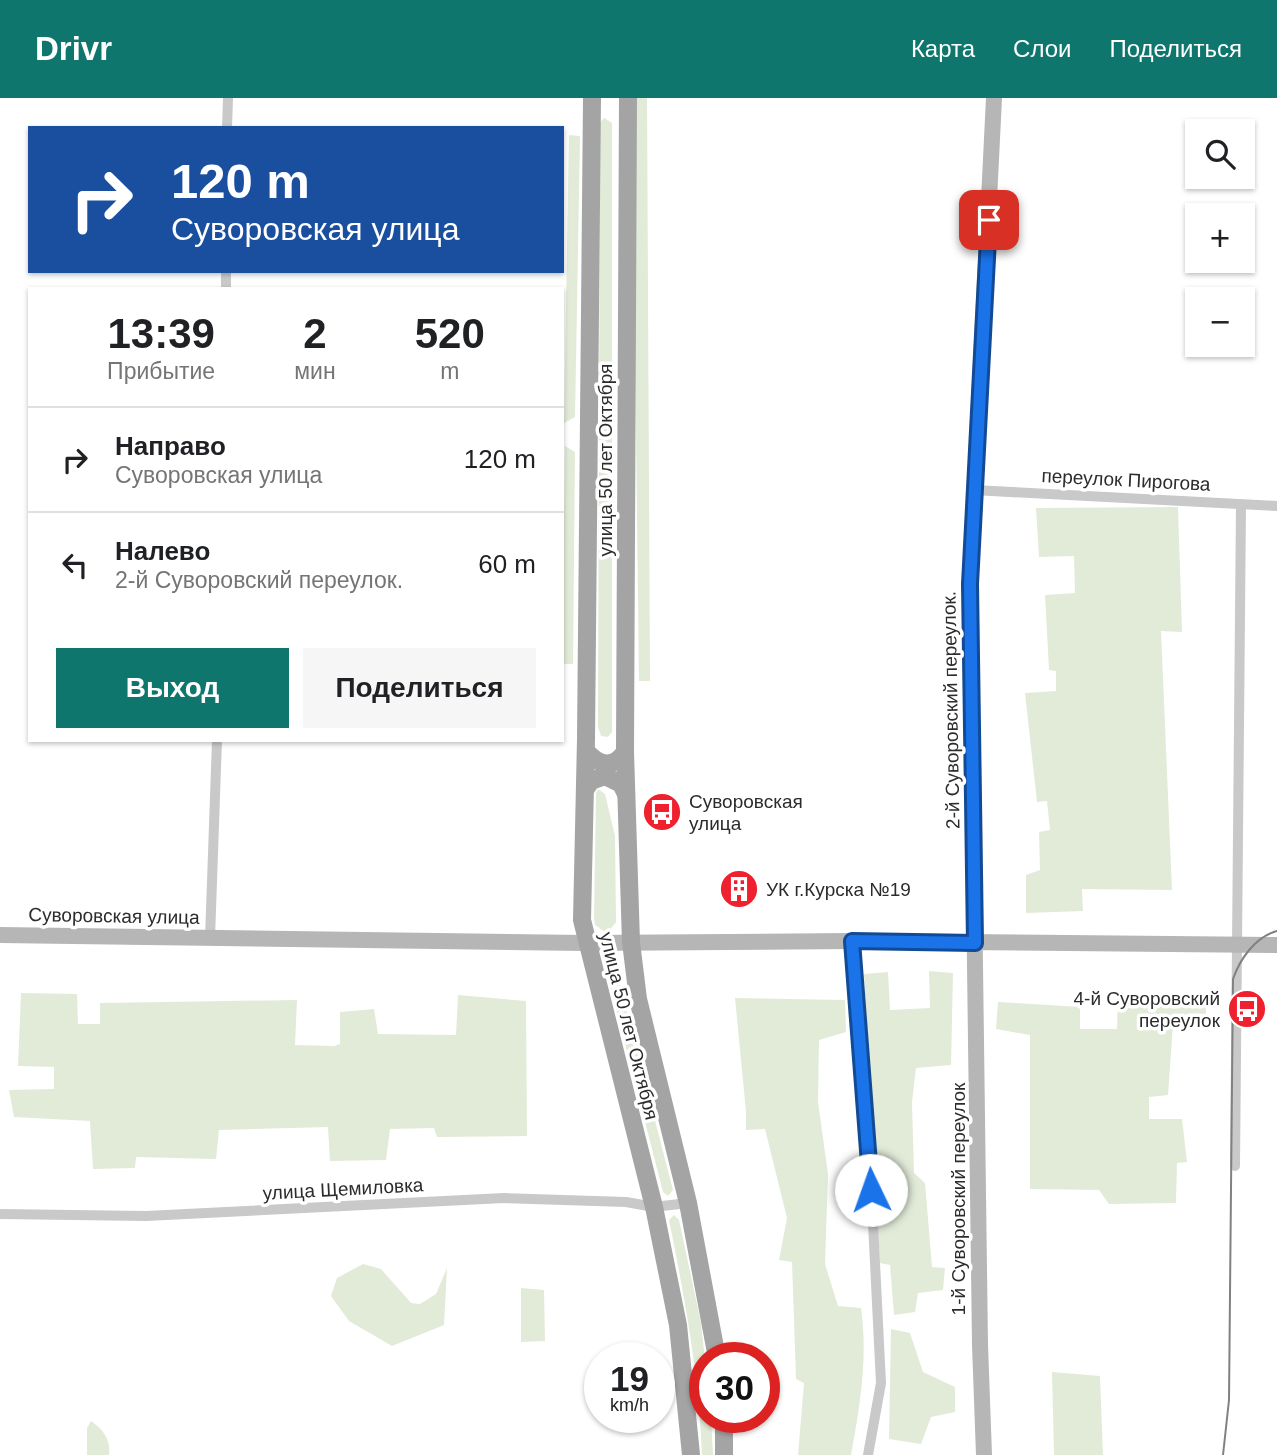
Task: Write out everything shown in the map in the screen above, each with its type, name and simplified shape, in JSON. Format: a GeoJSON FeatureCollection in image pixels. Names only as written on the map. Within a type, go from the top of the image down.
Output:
{"type":"FeatureCollection","features":[{"type":"Feature","properties":{"kind":"main road","name":"улица 50 лет Октября"},"geometry":{"type":"LineString","coordinates":[[592,98],[582,920],[585,943],[654,1207],[678,1325],[691,1455]]}},
{"type":"Feature","properties":{"kind":"main road","name":"улица 50 лет Октября"},"geometry":{"type":"LineString","coordinates":[[628,98],[625,752],[631,942],[635,984],[651,1061],[688,1203],[714,1342]]}},
{"type":"Feature","properties":{"kind":"main road"},"geometry":{"type":"LineString","coordinates":[[586,751],[597,763],[606,765],[614,763],[625,752]]}},
{"type":"Feature","properties":{"kind":"main road"},"geometry":{"type":"LineString","coordinates":[[585,790],[591,781],[605,776],[621,784],[626,794]]}},
{"type":"Feature","properties":{"kind":"main road"},"geometry":{"type":"LineString","coordinates":[[723,1433],[724,1455]]}},
{"type":"Feature","properties":{"kind":"street"},"geometry":{"type":"LineString","coordinates":[[228,98],[228,126]]}},
{"type":"Feature","properties":{"kind":"street","name":"2-й Суворовский переулок."},"geometry":{"type":"LineString","coordinates":[[975,943],[970,584],[994,98]]}},
{"type":"Feature","properties":{"kind":"street","name":"переулок Пирогова"},"geometry":{"type":"LineString","coordinates":[[973,490],[1277,506]]}},
{"type":"Feature","properties":{"kind":"street"},"geometry":{"type":"LineString","coordinates":[[1235,1166],[1241,505]]}},
{"type":"Feature","properties":{"kind":"street"},"geometry":{"type":"LineString","coordinates":[[210,938],[216,742]]}},
{"type":"Feature","properties":{"kind":"street","name":"Суворовская улица"},"geometry":{"type":"LineString","coordinates":[[0,935],[585,943],[852,941],[1277,945]]}},
{"type":"Feature","properties":{"kind":"street"},"geometry":{"type":"LineString","coordinates":[[852,941],[870,1163],[881,1383],[868,1455]]}},
{"type":"Feature","properties":{"kind":"street","name":"1-й Суворовский переулок"},"geometry":{"type":"LineString","coordinates":[[975,943],[984,1455]]}},
{"type":"Feature","properties":{"kind":"street","name":"улица Щемиловка"},"geometry":{"type":"LineString","coordinates":[[0,1214],[146,1216],[504,1198],[626,1202],[654,1207],[688,1203]]}},
{"type":"Feature","properties":{"kind":"green space"},"geometry":{"type":"Polygon","coordinates":[[[632,98],[647,98],[650,681],[639,681],[632,98]]]}},
{"type":"Feature","properties":{"kind":"green space"},"geometry":{"type":"Polygon","coordinates":[[[604,118],[612,123],[612,732],[608,737],[601,736],[598,727],[600,123],[604,118]]]}},
{"type":"Feature","properties":{"kind":"green space"},"geometry":{"type":"Polygon","coordinates":[[[569,135],[580,136],[575,417],[564,423],[569,135]]]}},
{"type":"Feature","properties":{"kind":"green space"},"geometry":{"type":"Polygon","coordinates":[[[565,446],[575,452],[573,664],[564,664],[565,446]]]}},
{"type":"Feature","properties":{"kind":"green space"},"geometry":{"type":"Polygon","coordinates":[[[1178,507],[1182,632],[1161,631],[1172,890],[1082,889],[1083,911],[1026,913],[1026,875],[1040,870],[1039,832],[1050,830],[1047,801],[1037,802],[1025,693],[1056,691],[1056,671],[1049,670],[1045,595],[1075,593],[1074,556],[1039,557],[1036,508],[1178,507]]]}},
{"type":"Feature","properties":{"kind":"green space"},"geometry":{"type":"Polygon","coordinates":[[[598,789],[605,794],[615,836],[616,922],[609,931],[595,925],[594,919],[598,789]]]}},
{"type":"Feature","properties":{"kind":"green space"},"geometry":{"type":"Polygon","coordinates":[[[612,971],[617,974],[673,1190],[668,1196],[663,1192],[608,977],[612,971]]]}},
{"type":"Feature","properties":{"kind":"green space"},"geometry":{"type":"Polygon","coordinates":[[[929,971],[953,973],[951,1065],[916,1068],[912,1102],[914,1173],[925,1183],[932,1267],[945,1268],[943,1290],[918,1293],[915,1312],[894,1315],[890,1265],[880,1263],[864,974],[888,972],[890,1010],[930,1008],[929,971]]]}},
{"type":"Feature","properties":{"kind":"green space"},"geometry":{"type":"Polygon","coordinates":[[[21,993],[77,994],[78,1024],[100,1024],[100,1003],[297,1000],[295,1045],[334,1046],[340,1044],[340,1012],[374,1009],[378,1034],[456,1035],[458,995],[526,1001],[527,1136],[437,1137],[434,1128],[390,1129],[386,1160],[330,1161],[328,1127],[219,1130],[216,1159],[136,1157],[135,1168],[93,1169],[90,1121],[14,1117],[9,1090],[54,1089],[54,1067],[18,1066],[21,993]]]}},
{"type":"Feature","properties":{"kind":"green space"},"geometry":{"type":"Polygon","coordinates":[[[1118,997],[1206,1005],[1206,1025],[1173,1024],[1168,1095],[1149,1097],[1149,1119],[1182,1119],[1187,1162],[1177,1163],[1176,1203],[1109,1204],[1099,1190],[1030,1189],[1030,1035],[996,1029],[998,1002],[1080,1007],[1080,1029],[1117,1029],[1118,997]]]}},
{"type":"Feature","properties":{"kind":"green space"},"geometry":{"type":"Polygon","coordinates":[[[735,998],[845,1000],[846,1032],[819,1040],[818,1102],[828,1174],[825,1264],[838,1306],[861,1308],[863,1327],[862,1382],[851,1455],[798,1455],[804,1383],[796,1379],[792,1262],[779,1260],[787,1218],[765,1129],[746,1130],[735,998]]]}},
{"type":"Feature","properties":{"kind":"green space"},"geometry":{"type":"Polygon","coordinates":[[[674,1215],[679,1220],[703,1342],[691,1342],[669,1220],[674,1215]]]}},
{"type":"Feature","properties":{"kind":"green space"},"geometry":{"type":"Polygon","coordinates":[[[363,1264],[381,1269],[411,1303],[420,1304],[436,1294],[447,1268],[444,1325],[392,1346],[349,1321],[331,1296],[337,1278],[363,1264]]]}},
{"type":"Feature","properties":{"kind":"green space"},"geometry":{"type":"Polygon","coordinates":[[[521,1288],[544,1290],[545,1341],[521,1342],[521,1288]]]}},
{"type":"Feature","properties":{"kind":"green space"},"geometry":{"type":"Polygon","coordinates":[[[891,1329],[910,1333],[923,1372],[955,1387],[955,1412],[931,1417],[921,1444],[889,1439],[891,1329]]]}},
{"type":"Feature","properties":{"kind":"green space"},"geometry":{"type":"Polygon","coordinates":[[[1052,1372],[1100,1376],[1103,1455],[1054,1455],[1052,1372]]]}},
{"type":"Feature","properties":{"kind":"green space"},"geometry":{"type":"Polygon","coordinates":[[[91,1421],[105,1435],[109,1444],[109,1455],[87,1455],[87,1428],[91,1421]]]}},
{"type":"Feature","properties":{"kind":"green space"},"geometry":{"type":"Polygon","coordinates":[[[701,1433],[712,1433],[713,1455],[702,1455],[701,1433]]]}},
{"type":"Feature","properties":{"kind":"tram line"},"geometry":{"type":"LineString","coordinates":[[1223,1455],[1229,1400],[1233,979],[1249,950],[1262,938],[1277,931]]}},
{"type":"Feature","properties":{"kind":"place","name":"Суворовская улица"},"geometry":{"type":"Point","coordinates":[662,812]}},
{"type":"Feature","properties":{"kind":"place","name":"УК г.Курска №19"},"geometry":{"type":"Point","coordinates":[739,889]}},
{"type":"Feature","properties":{"kind":"place","name":"4-й Суворовский переулок"},"geometry":{"type":"Point","coordinates":[1247,1009]}},
{"type":"Feature","properties":{"kind":"route"},"geometry":{"type":"LineString","coordinates":[[871,1190],[852,941],[975,943],[970,584],[989,220]]}}]}
